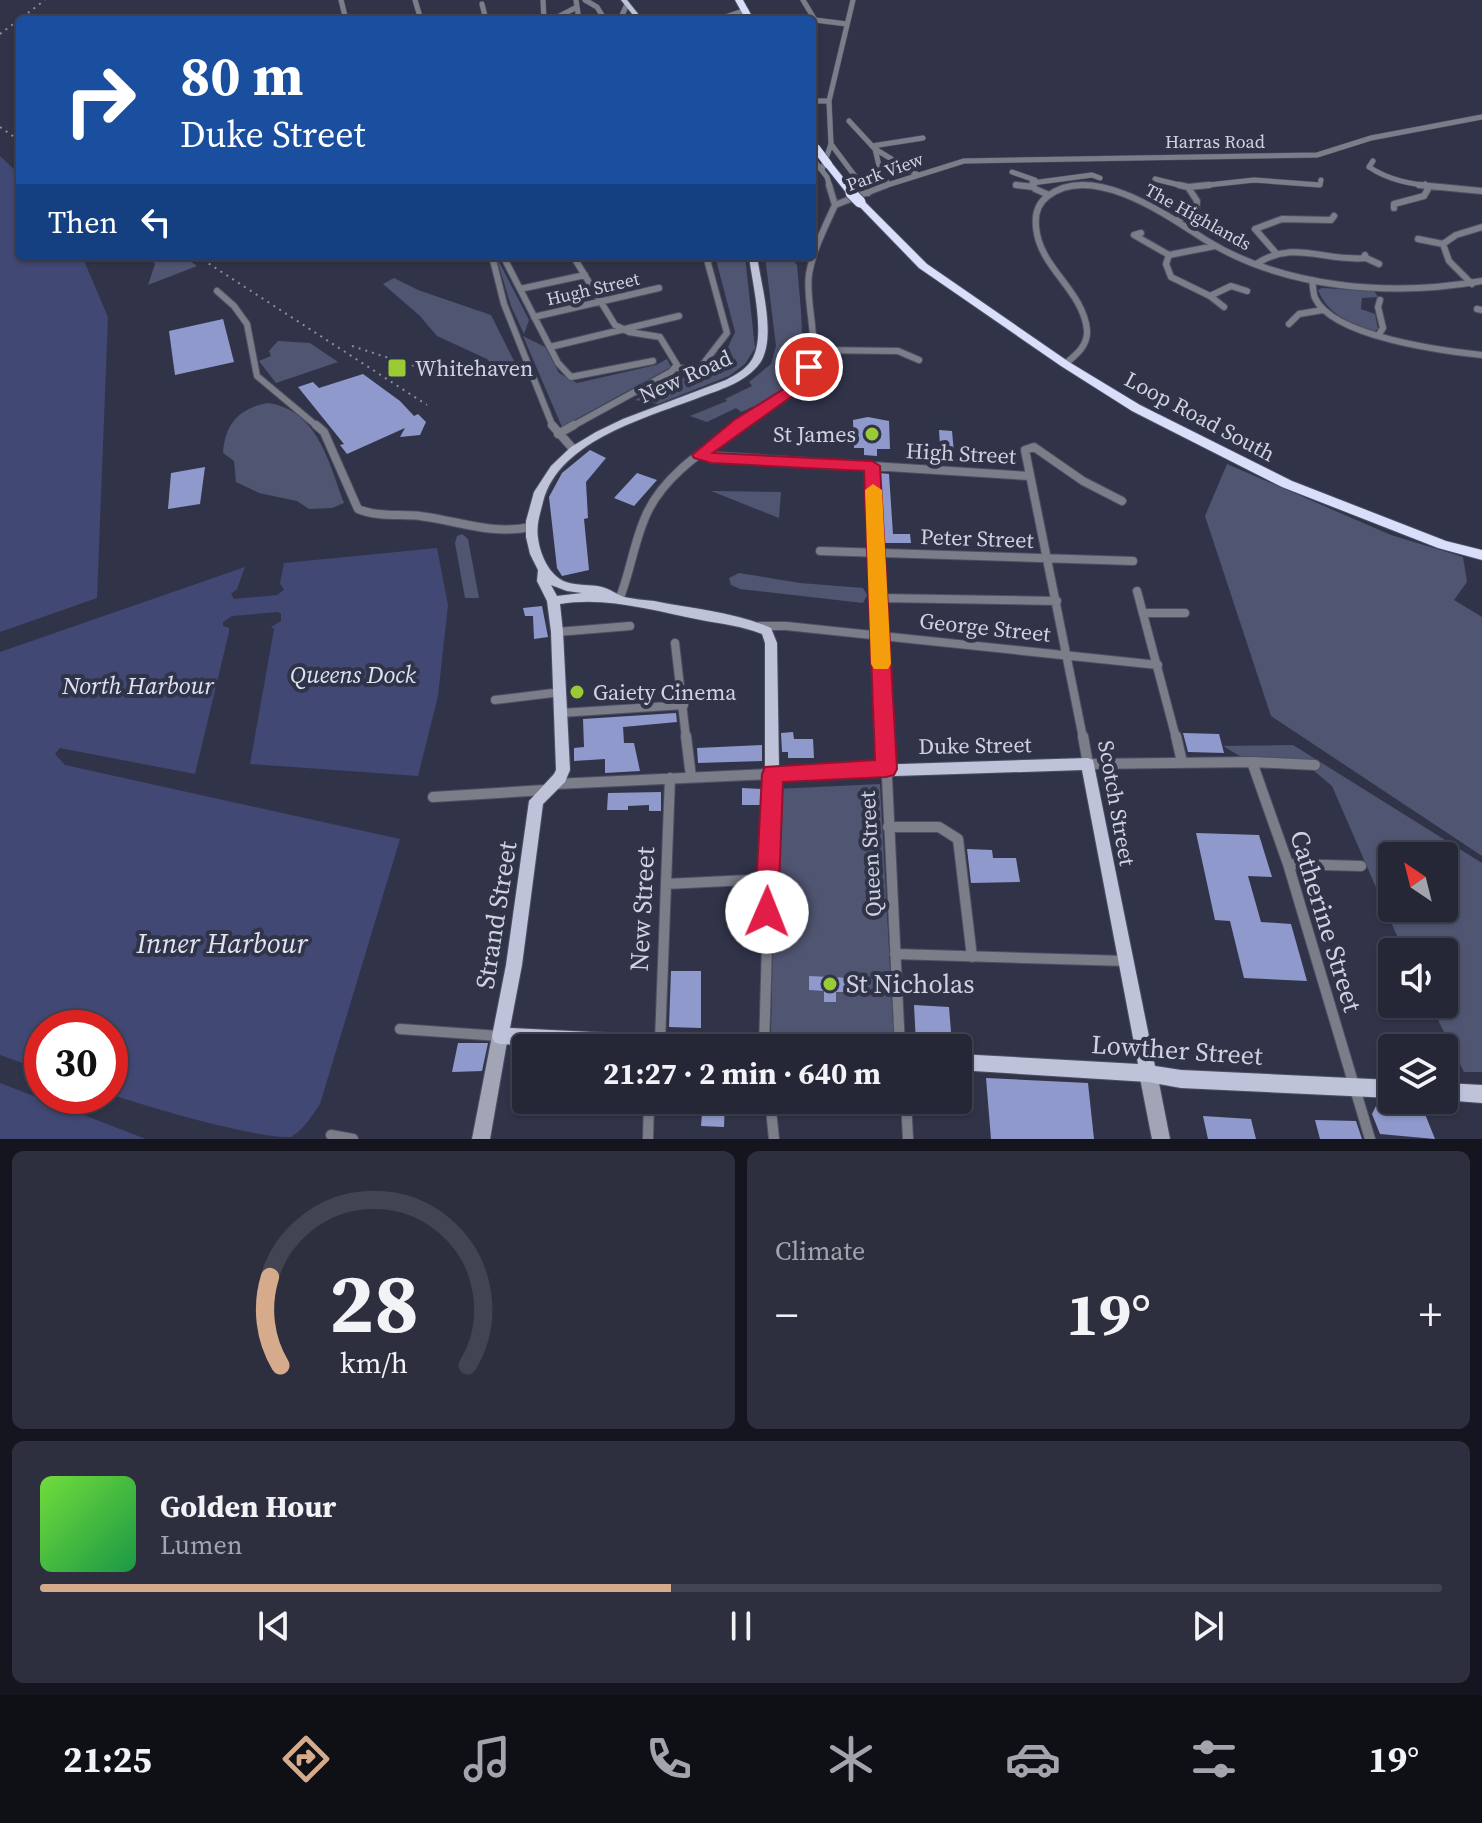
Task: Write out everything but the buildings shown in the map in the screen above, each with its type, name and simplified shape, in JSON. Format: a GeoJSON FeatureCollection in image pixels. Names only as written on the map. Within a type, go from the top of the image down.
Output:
{"type":"FeatureCollection","features":[{"type":"Feature","properties":{"kind":"highway"},"geometry":{"type":"LineString","coordinates":[[739,0],[748,16]]}},
{"type":"Feature","properties":{"kind":"highway","name":"Loop Road South"},"geometry":{"type":"LineString","coordinates":[[816,154],[825,167],[923,266],[1065,364],[1136,408],[1287,484],[1443,545],[1482,555]]}},
{"type":"Feature","properties":{"kind":"main road","name":"New Road"},"geometry":{"type":"LineString","coordinates":[[531,527],[540,488],[553,468],[574,450],[606,431],[730,382],[752,367],[761,353],[763,334],[754,260]]}},
{"type":"Feature","properties":{"kind":"main road","name":"Strand Street"},"geometry":{"type":"LineString","coordinates":[[500,1036],[545,792],[563,770],[561,692],[553,601],[543,581],[544,571],[532,542],[531,527]]}},
{"type":"Feature","properties":{"kind":"main road"},"geometry":{"type":"LineString","coordinates":[[544,571],[562,587],[553,601]]}},
{"type":"Feature","properties":{"kind":"main road","name":"George Street"},"geometry":{"type":"LineString","coordinates":[[562,587],[593,588],[619,600]]}},
{"type":"Feature","properties":{"kind":"main road","name":"George Street"},"geometry":{"type":"LineString","coordinates":[[553,601],[577,597],[619,600],[760,626]]}},
{"type":"Feature","properties":{"kind":"main road"},"geometry":{"type":"LineString","coordinates":[[760,626],[767,631],[771,643],[772,774]]}},
{"type":"Feature","properties":{"kind":"main road","name":"Duke Street"},"geometry":{"type":"LineString","coordinates":[[772,774],[1088,764]]}},
{"type":"Feature","properties":{"kind":"main road","name":"Scotch Street"},"geometry":{"type":"LineString","coordinates":[[1088,764],[1161,1139]]}},
{"type":"Feature","properties":{"kind":"main road"},"geometry":{"type":"LineString","coordinates":[[481,1139],[500,1036],[512,1037]]}},
{"type":"Feature","properties":{"kind":"main road","name":"Lowther Street"},"geometry":{"type":"LineString","coordinates":[[972,1063],[1148,1073],[1181,1079],[1378,1088]]}},
{"type":"Feature","properties":{"kind":"main road"},"geometry":{"type":"LineString","coordinates":[[1458,1093],[1482,1094]]}},
{"type":"Feature","properties":{"kind":"street"},"geometry":{"type":"LineString","coordinates":[[576,0],[578,16]]}},
{"type":"Feature","properties":{"kind":"street"},"geometry":{"type":"LineString","coordinates":[[585,0],[597,7],[603,16]]}},
{"type":"Feature","properties":{"kind":"street"},"geometry":{"type":"LineString","coordinates":[[816,248],[835,205],[825,167],[831,144],[829,101],[853,0]]}},
{"type":"Feature","properties":{"kind":"street"},"geometry":{"type":"LineString","coordinates":[[482,4],[485,16]]}},
{"type":"Feature","properties":{"kind":"street"},"geometry":{"type":"LineString","coordinates":[[560,16],[577,7]]}},
{"type":"Feature","properties":{"kind":"street"},"geometry":{"type":"LineString","coordinates":[[728,16],[746,10]]}},
{"type":"Feature","properties":{"kind":"street"},"geometry":{"type":"LineString","coordinates":[[816,20],[847,24]]}},
{"type":"Feature","properties":{"kind":"street"},"geometry":{"type":"LineString","coordinates":[[816,101],[829,101]]}},
{"type":"Feature","properties":{"kind":"street","name":"Harras Road"},"geometry":{"type":"LineString","coordinates":[[944,166],[971,161],[1317,155],[1371,138],[1482,117]]}},
{"type":"Feature","properties":{"kind":"street"},"geometry":{"type":"LineString","coordinates":[[849,121],[874,147],[918,175]]}},
{"type":"Feature","properties":{"kind":"street"},"geometry":{"type":"LineString","coordinates":[[874,147],[923,138]]}},
{"type":"Feature","properties":{"kind":"street"},"geometry":{"type":"LineString","coordinates":[[831,144],[868,193]]}},
{"type":"Feature","properties":{"kind":"street"},"geometry":{"type":"LineString","coordinates":[[874,147],[881,174],[888,184]]}},
{"type":"Feature","properties":{"kind":"street"},"geometry":{"type":"LineString","coordinates":[[1368,164],[1377,175],[1396,181],[1482,191]]}},
{"type":"Feature","properties":{"kind":"street","name":"Park View"},"geometry":{"type":"LineString","coordinates":[[835,205],[944,166]]}},
{"type":"Feature","properties":{"kind":"street"},"geometry":{"type":"LineString","coordinates":[[1012,172],[1049,195],[1036,213],[1037,236],[1084,313],[1086,340],[1076,358],[1065,364]]}},
{"type":"Feature","properties":{"kind":"street"},"geometry":{"type":"LineString","coordinates":[[1016,185],[1024,191],[1035,184],[1093,174],[1100,178]]}},
{"type":"Feature","properties":{"kind":"street"},"geometry":{"type":"LineString","coordinates":[[1160,181],[1188,187],[1254,180],[1322,185]]}},
{"type":"Feature","properties":{"kind":"street"},"geometry":{"type":"LineString","coordinates":[[1386,201],[1394,206],[1424,196],[1428,189],[1425,184]]}},
{"type":"Feature","properties":{"kind":"street","name":"The Highlands"},"geometry":{"type":"LineString","coordinates":[[1049,195],[1075,186],[1103,187],[1142,200],[1215,246],[1256,264],[1312,280],[1435,288],[1482,281]]}},
{"type":"Feature","properties":{"kind":"street"},"geometry":{"type":"LineString","coordinates":[[1178,220],[1196,211],[1197,201],[1188,187]]}},
{"type":"Feature","properties":{"kind":"street"},"geometry":{"type":"LineString","coordinates":[[1275,252],[1255,229],[1262,223],[1279,219],[1332,218],[1339,226]]}},
{"type":"Feature","properties":{"kind":"street"},"geometry":{"type":"LineString","coordinates":[[1416,238],[1443,244],[1456,235],[1482,227]]}},
{"type":"Feature","properties":{"kind":"street"},"geometry":{"type":"LineString","coordinates":[[1134,234],[1169,255],[1215,246]]}},
{"type":"Feature","properties":{"kind":"street"},"geometry":{"type":"LineString","coordinates":[[1443,244],[1443,252],[1452,267],[1472,284]]}},
{"type":"Feature","properties":{"kind":"street"},"geometry":{"type":"LineString","coordinates":[[1256,264],[1275,252],[1299,252],[1345,260],[1366,256],[1379,264]]}},
{"type":"Feature","properties":{"kind":"street"},"geometry":{"type":"LineString","coordinates":[[1169,255],[1166,264],[1171,277],[1210,296],[1224,307]]}},
{"type":"Feature","properties":{"kind":"street"},"geometry":{"type":"LineString","coordinates":[[493,260],[504,304],[558,434],[574,450]]}},
{"type":"Feature","properties":{"kind":"street"},"geometry":{"type":"LineString","coordinates":[[505,260],[564,372],[578,378],[653,361]]}},
{"type":"Feature","properties":{"kind":"street"},"geometry":{"type":"LineString","coordinates":[[576,260],[621,330],[660,337],[676,368]]}},
{"type":"Feature","properties":{"kind":"street"},"geometry":{"type":"LineString","coordinates":[[558,434],[676,368],[700,368],[727,333],[707,260]]}},
{"type":"Feature","properties":{"kind":"street"},"geometry":{"type":"LineString","coordinates":[[619,600],[631,573],[646,512],[667,484],[700,455],[804,381],[812,350],[808,287],[814,260]]}},
{"type":"Feature","properties":{"kind":"street"},"geometry":{"type":"LineString","coordinates":[[520,289],[585,275]]}},
{"type":"Feature","properties":{"kind":"street"},"geometry":{"type":"LineString","coordinates":[[1312,280],[1314,296],[1323,310],[1342,322],[1413,346],[1482,355]]}},
{"type":"Feature","properties":{"kind":"street"},"geometry":{"type":"LineString","coordinates":[[1210,296],[1229,284],[1247,291]]}},
{"type":"Feature","properties":{"kind":"street","name":"Hugh Street"},"geometry":{"type":"LineString","coordinates":[[534,317],[659,288]]}},
{"type":"Feature","properties":{"kind":"street"},"geometry":{"type":"LineString","coordinates":[[217,291],[243,318],[250,340],[251,364],[258,376],[324,432],[358,509],[367,513],[431,518],[484,532],[510,532],[531,527]]}},
{"type":"Feature","properties":{"kind":"street"},"geometry":{"type":"LineString","coordinates":[[1367,305],[1379,304],[1383,328],[1378,336]]}},
{"type":"Feature","properties":{"kind":"street"},"geometry":{"type":"LineString","coordinates":[[1304,323],[1292,322],[1299,314],[1323,310]]}},
{"type":"Feature","properties":{"kind":"street"},"geometry":{"type":"LineString","coordinates":[[550,347],[679,316]]}},
{"type":"Feature","properties":{"kind":"street"},"geometry":{"type":"LineString","coordinates":[[812,350],[898,351],[919,360]]}},
{"type":"Feature","properties":{"kind":"street"},"geometry":{"type":"LineString","coordinates":[[1029,476],[1025,450],[1034,447],[1083,481],[1122,501]]}},
{"type":"Feature","properties":{"kind":"street","name":"High Street"},"geometry":{"type":"LineString","coordinates":[[700,455],[1029,476]]}},
{"type":"Feature","properties":{"kind":"street","name":"Queen Street"},"geometry":{"type":"LineString","coordinates":[[872,466],[899,1034]]}},
{"type":"Feature","properties":{"kind":"street","name":"Scotch Street"},"geometry":{"type":"LineString","coordinates":[[1029,476],[1088,764]]}},
{"type":"Feature","properties":{"kind":"street","name":"Peter Street"},"geometry":{"type":"LineString","coordinates":[[820,551],[1133,561]]}},
{"type":"Feature","properties":{"kind":"street"},"geometry":{"type":"LineString","coordinates":[[1118,551],[1122,561]]}},
{"type":"Feature","properties":{"kind":"street"},"geometry":{"type":"LineString","coordinates":[[1137,591],[1182,762]]}},
{"type":"Feature","properties":{"kind":"street"},"geometry":{"type":"LineString","coordinates":[[880,598],[1057,601]]}},
{"type":"Feature","properties":{"kind":"street"},"geometry":{"type":"LineString","coordinates":[[1145,613],[1185,613]]}},
{"type":"Feature","properties":{"kind":"street"},"geometry":{"type":"LineString","coordinates":[[557,632],[630,626]]}},
{"type":"Feature","properties":{"kind":"street","name":"George Street"},"geometry":{"type":"LineString","coordinates":[[760,626],[786,626],[1158,665]]}},
{"type":"Feature","properties":{"kind":"street"},"geometry":{"type":"LineString","coordinates":[[675,643],[691,777]]}},
{"type":"Feature","properties":{"kind":"street"},"geometry":{"type":"LineString","coordinates":[[495,700],[561,692]]}},
{"type":"Feature","properties":{"kind":"street"},"geometry":{"type":"LineString","coordinates":[[561,713],[684,705]]}},
{"type":"Feature","properties":{"kind":"street","name":"Duke Street"},"geometry":{"type":"LineString","coordinates":[[1088,764],[1252,762],[1315,765]]}},
{"type":"Feature","properties":{"kind":"street","name":"Catherine Street"},"geometry":{"type":"LineString","coordinates":[[1252,762],[1288,864],[1370,1139]]}},
{"type":"Feature","properties":{"kind":"street"},"geometry":{"type":"LineString","coordinates":[[764,1034],[772,774]]}},
{"type":"Feature","properties":{"kind":"street","name":"Duke Street"},"geometry":{"type":"LineString","coordinates":[[433,797],[545,792],[670,778],[772,774]]}},
{"type":"Feature","properties":{"kind":"street","name":"New Street"},"geometry":{"type":"LineString","coordinates":[[655,1034],[670,778]]}},
{"type":"Feature","properties":{"kind":"street"},"geometry":{"type":"LineString","coordinates":[[888,827],[939,827],[958,839],[972,957]]}},
{"type":"Feature","properties":{"kind":"street"},"geometry":{"type":"LineString","coordinates":[[1288,864],[1361,866]]}},
{"type":"Feature","properties":{"kind":"street"},"geometry":{"type":"LineString","coordinates":[[666,884],[767,879]]}},
{"type":"Feature","properties":{"kind":"street"},"geometry":{"type":"LineString","coordinates":[[895,954],[1127,961]]}},
{"type":"Feature","properties":{"kind":"street"},"geometry":{"type":"LineString","coordinates":[[400,1029],[500,1036]]}},
{"type":"Feature","properties":{"kind":"street"},"geometry":{"type":"LineString","coordinates":[[648,1139],[649,1114]]}},
{"type":"Feature","properties":{"kind":"street"},"geometry":{"type":"LineString","coordinates":[[771,1114],[774,1139]]}},
{"type":"Feature","properties":{"kind":"street"},"geometry":{"type":"LineString","coordinates":[[907,1114],[908,1139]]}},
{"type":"Feature","properties":{"kind":"street"},"geometry":{"type":"LineString","coordinates":[[331,1135],[353,1139]]}},
{"type":"Feature","properties":{"kind":"shaded area"},"geometry":{"type":"Polygon","coordinates":[[[152,260],[189,260],[197,266],[148,285],[155,264],[152,260]]]}},
{"type":"Feature","properties":{"kind":"shaded area"},"geometry":{"type":"Polygon","coordinates":[[[497,260],[529,320],[524,334],[511,306],[497,260]]]}},
{"type":"Feature","properties":{"kind":"shaded area"},"geometry":{"type":"Polygon","coordinates":[[[716,260],[745,260],[755,348],[745,364],[729,376],[658,404],[635,400],[677,377],[698,378],[712,371],[721,362],[735,332],[716,260]]]}},
{"type":"Feature","properties":{"kind":"shaded area"},"geometry":{"type":"Polygon","coordinates":[[[765,260],[793,260],[797,265],[802,334],[800,361],[793,379],[781,392],[741,412],[736,408],[707,422],[690,416],[727,401],[725,399],[752,386],[749,382],[771,364],[776,346],[765,260]]]}},
{"type":"Feature","properties":{"kind":"shaded area"},"geometry":{"type":"Polygon","coordinates":[[[394,278],[418,290],[491,315],[521,375],[497,371],[487,359],[437,336],[420,316],[383,284],[394,278]]]}},
{"type":"Feature","properties":{"kind":"shaded area"},"geometry":{"type":"Polygon","coordinates":[[[1318,290],[1374,291],[1378,297],[1362,298],[1361,309],[1375,314],[1378,329],[1373,332],[1334,312],[1322,299],[1318,290]]]}},
{"type":"Feature","properties":{"kind":"shaded area"},"geometry":{"type":"Polygon","coordinates":[[[523,336],[545,347],[559,373],[577,383],[656,365],[667,359],[671,367],[562,427],[523,336]]]}},
{"type":"Feature","properties":{"kind":"shaded area"},"geometry":{"type":"Polygon","coordinates":[[[278,341],[310,343],[338,362],[276,383],[259,361],[271,356],[269,351],[278,341]]]}},
{"type":"Feature","properties":{"kind":"shaded area"},"geometry":{"type":"Polygon","coordinates":[[[268,403],[299,416],[310,427],[327,456],[344,503],[332,508],[309,509],[297,501],[259,493],[236,482],[234,461],[223,453],[227,433],[242,413],[268,403]]]}},
{"type":"Feature","properties":{"kind":"shaded area"},"geometry":{"type":"Polygon","coordinates":[[[1227,464],[1391,535],[1463,557],[1467,582],[1454,600],[1482,617],[1482,856],[1271,716],[1205,516],[1227,464]]]}},
{"type":"Feature","properties":{"kind":"shaded area"},"geometry":{"type":"Polygon","coordinates":[[[711,491],[781,492],[779,518],[711,491]]]}},
{"type":"Feature","properties":{"kind":"shaded area"},"geometry":{"type":"Polygon","coordinates":[[[462,534],[468,539],[479,598],[465,598],[455,543],[457,536],[462,534]]]}},
{"type":"Feature","properties":{"kind":"shaded area"},"geometry":{"type":"Polygon","coordinates":[[[739,573],[800,583],[863,588],[867,595],[863,603],[740,589],[731,585],[729,578],[739,573]]]}},
{"type":"Feature","properties":{"kind":"shaded area"},"geometry":{"type":"Polygon","coordinates":[[[1293,745],[1448,842],[1378,842],[1378,892],[1332,786],[1313,770],[1260,768],[1223,746],[1293,745]]]}},
{"type":"Feature","properties":{"kind":"shaded area"},"geometry":{"type":"Polygon","coordinates":[[[880,784],[894,1034],[771,1034],[776,789],[880,784]]]}},
{"type":"Feature","properties":{"kind":"shaded area"},"geometry":{"type":"Polygon","coordinates":[[[1458,848],[1482,863],[1482,1072],[1464,1072],[1458,1060],[1458,1034],[1445,1034],[1437,1018],[1458,1018],[1458,938],[1398,938],[1391,922],[1458,922],[1458,848]]]}},
{"type":"Feature","properties":{"kind":"water"},"geometry":{"type":"Polygon","coordinates":[[[0,156],[16,171],[16,260],[84,260],[108,317],[97,598],[0,632],[0,156]]]}},
{"type":"Feature","properties":{"kind":"water","name":"Inner Harbour"},"geometry":{"type":"Polygon","coordinates":[[[437,548],[448,605],[438,696],[418,776],[250,764],[274,629],[271,627],[281,621],[278,612],[232,616],[223,622],[229,632],[195,774],[60,748],[55,754],[65,765],[400,839],[320,1104],[304,1126],[291,1137],[229,1128],[128,1100],[128,1010],[24,1010],[24,1064],[0,1055],[0,652],[245,567],[237,589],[231,594],[234,599],[277,595],[284,590],[280,583],[284,563],[437,548]]]}},
{"type":"Feature","properties":{"kind":"water"},"geometry":{"type":"Polygon","coordinates":[[[0,1083],[24,1092],[24,1114],[81,1114],[146,1139],[0,1139],[0,1083]]]}},
{"type":"Feature","properties":{"kind":"railway"},"geometry":{"type":"LineString","coordinates":[[24,16],[45,0]]}},
{"type":"Feature","properties":{"kind":"railway"},"geometry":{"type":"LineString","coordinates":[[0,34],[16,22]]}},
{"type":"Feature","properties":{"kind":"railway"},"geometry":{"type":"LineString","coordinates":[[0,127],[16,138]]}},
{"type":"Feature","properties":{"kind":"railway"},"geometry":{"type":"LineString","coordinates":[[203,260],[427,405]]}},
{"type":"Feature","properties":{"kind":"railway"},"geometry":{"type":"LineString","coordinates":[[352,346],[410,365],[475,377]]}},
{"type":"Feature","properties":{"kind":"slow traffic"},"geometry":{"type":"LineString","coordinates":[[873,490],[881,664]]}},
{"type":"Feature","properties":{"kind":"place","name":"Whitehaven"},"geometry":{"type":"Point","coordinates":[397,368]}},
{"type":"Feature","properties":{"kind":"place","name":"St James"},"geometry":{"type":"Point","coordinates":[872,434]}},
{"type":"Feature","properties":{"kind":"place","name":"Gaiety Cinema"},"geometry":{"type":"Point","coordinates":[577,692]}},
{"type":"Feature","properties":{"kind":"place","name":"St Nicholas"},"geometry":{"type":"Point","coordinates":[830,984]}},
{"type":"Feature","properties":{"kind":"route"},"geometry":{"type":"LineString","coordinates":[[767,912],[772,774],[886,769],[872,466],[700,455],[740,424],[796,389],[808,375],[809,367]]}},
{"type":"Feature","properties":{"kind":"water label","name":"Queens Dock"},"geometry":{"type":"Point","coordinates":[353,675]}},
{"type":"Feature","properties":{"kind":"water label","name":"North Harbour"},"geometry":{"type":"Point","coordinates":[138,686]}}]}
